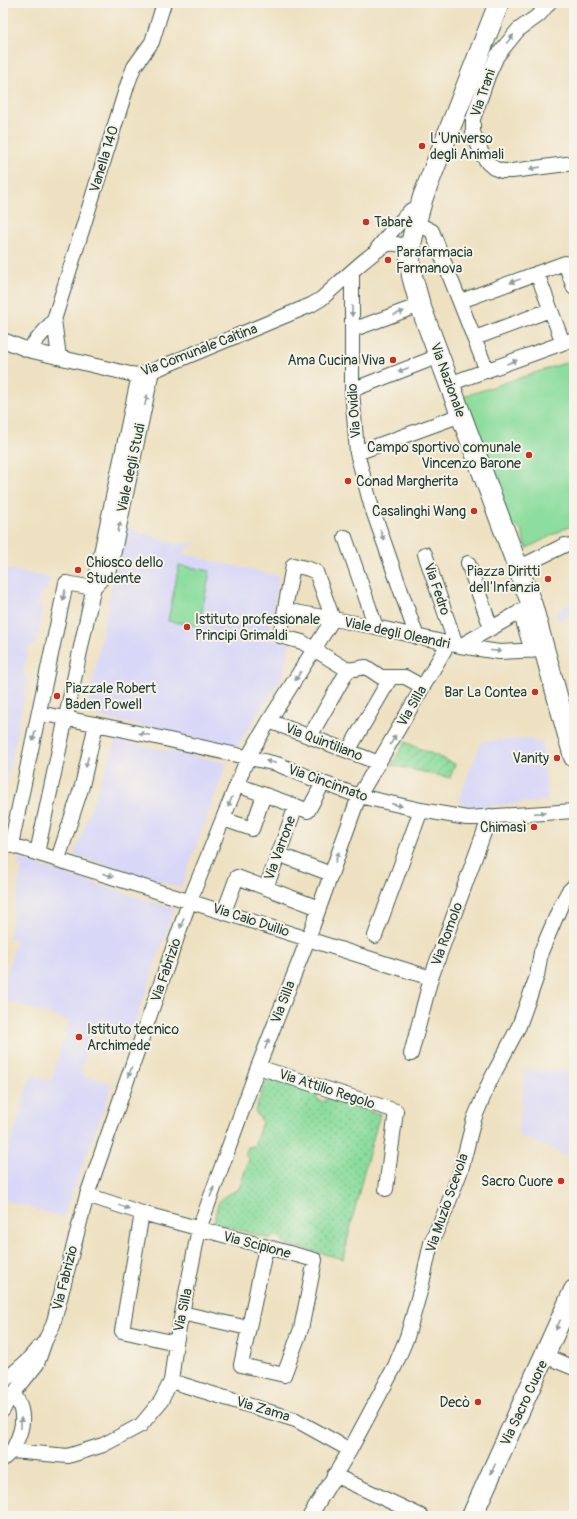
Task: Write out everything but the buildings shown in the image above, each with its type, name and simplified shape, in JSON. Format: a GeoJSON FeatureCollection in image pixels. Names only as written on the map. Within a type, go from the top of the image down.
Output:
{"type":"FeatureCollection","features":[{"type":"Feature","properties":{"kind":"street","name":"Vanella 140"},"geometry":{"type":"LineString","coordinates":[[54,320],[128,83],[134,67],[152,42],[164,3]]}},
{"type":"Feature","properties":{"kind":"street","name":"Via Nazionale"},"geometry":{"type":"LineString","coordinates":[[498,3],[489,53],[423,197],[410,220],[410,262],[412,276],[420,305],[518,568],[526,608],[538,650],[574,757]]}},
{"type":"Feature","properties":{"kind":"street","name":"Via Trani"},"geometry":{"type":"LineString","coordinates":[[489,53],[540,15],[549,3]]}},
{"type":"Feature","properties":{"kind":"street","name":"Via Trani"},"geometry":{"type":"LineString","coordinates":[[480,73],[473,120],[473,132],[483,156],[488,163],[494,168],[502,171],[512,171],[574,163]]}},
{"type":"Feature","properties":{"kind":"street"},"geometry":{"type":"LineString","coordinates":[[376,251],[389,234],[410,220],[432,231],[488,371]]}},
{"type":"Feature","properties":{"kind":"street"},"geometry":{"type":"LineString","coordinates":[[376,251],[388,244],[410,248]]}},
{"type":"Feature","properties":{"kind":"street","name":"Via Comunale Caitina"},"geometry":{"type":"LineString","coordinates":[[3,340],[28,350],[130,374],[145,373],[311,305],[321,299],[376,251]]}},
{"type":"Feature","properties":{"kind":"street"},"geometry":{"type":"LineString","coordinates":[[460,301],[537,273],[569,266],[574,288]]}},
{"type":"Feature","properties":{"kind":"street","name":"Via Ovidio"},"geometry":{"type":"LineString","coordinates":[[352,272],[352,390],[357,453],[371,505],[417,637]]}},
{"type":"Feature","properties":{"kind":"street"},"geometry":{"type":"LineString","coordinates":[[449,384],[568,341],[550,310],[537,273]]}},
{"type":"Feature","properties":{"kind":"street"},"geometry":{"type":"LineString","coordinates":[[352,330],[420,305]]}},
{"type":"Feature","properties":{"kind":"street"},"geometry":{"type":"LineString","coordinates":[[475,338],[550,310]]}},
{"type":"Feature","properties":{"kind":"street"},"geometry":{"type":"LineString","coordinates":[[28,350],[54,320]]}},
{"type":"Feature","properties":{"kind":"street"},"geometry":{"type":"LineString","coordinates":[[54,320],[59,357]]}},
{"type":"Feature","properties":{"kind":"street"},"geometry":{"type":"LineString","coordinates":[[352,390],[439,356]]}},
{"type":"Feature","properties":{"kind":"street","name":"Viale degli Studi"},"geometry":{"type":"LineString","coordinates":[[37,853],[93,588],[105,564],[145,373]]}},
{"type":"Feature","properties":{"kind":"street"},"geometry":{"type":"LineString","coordinates":[[357,453],[461,415]]}},
{"type":"Feature","properties":{"kind":"street"},"geometry":{"type":"LineString","coordinates":[[344,537],[376,627]]}},
{"type":"Feature","properties":{"kind":"street"},"geometry":{"type":"LineString","coordinates":[[518,568],[565,545]]}},
{"type":"Feature","properties":{"kind":"street","name":"Via Fedro"},"geometry":{"type":"LineString","coordinates":[[425,554],[455,645]]}},
{"type":"Feature","properties":{"kind":"street"},"geometry":{"type":"LineString","coordinates":[[468,563],[491,628]]}},
{"type":"Feature","properties":{"kind":"street"},"geometry":{"type":"LineString","coordinates":[[333,619],[316,572],[293,565],[280,636],[302,642],[348,670],[366,667],[381,677],[405,677],[423,687]]}},
{"type":"Feature","properties":{"kind":"street"},"geometry":{"type":"LineString","coordinates":[[39,713],[66,583],[93,588]]}},
{"type":"Feature","properties":{"kind":"street"},"geometry":{"type":"LineString","coordinates":[[455,645],[491,628],[526,608]]}},
{"type":"Feature","properties":{"kind":"street","name":"Viale degli Oleandri"},"geometry":{"type":"LineString","coordinates":[[285,610],[376,627],[455,645],[499,652],[538,650]]}},
{"type":"Feature","properties":{"kind":"street","name":"Via Fabrizio"},"geometry":{"type":"LineString","coordinates":[[45,1341],[53,1325],[87,1195],[190,900],[248,757],[333,619]]}},
{"type":"Feature","properties":{"kind":"street","name":"Via Silla"},"geometry":{"type":"LineString","coordinates":[[7,1455],[68,1456],[103,1445],[141,1425],[161,1401],[171,1381],[176,1343],[199,1229],[258,1067],[308,939],[359,796],[423,687],[455,645]]}},
{"type":"Feature","properties":{"kind":"street"},"geometry":{"type":"LineString","coordinates":[[310,736],[348,670]]}},
{"type":"Feature","properties":{"kind":"street"},"geometry":{"type":"LineString","coordinates":[[348,751],[391,677]]}},
{"type":"Feature","properties":{"kind":"street","name":"Via Cincinnato"},"geometry":{"type":"LineString","coordinates":[[39,713],[277,764],[359,796],[420,810],[467,818],[574,811]]}},
{"type":"Feature","properties":{"kind":"street","name":"Via Caio Duilio"},"geometry":{"type":"LineString","coordinates":[[39,713],[11,845],[190,900],[431,978]]}},
{"type":"Feature","properties":{"kind":"street","name":"Via Quintiliano"},"geometry":{"type":"LineString","coordinates":[[269,721],[379,763]]}},
{"type":"Feature","properties":{"kind":"street"},"geometry":{"type":"LineString","coordinates":[[64,861],[82,786],[90,723]]}},
{"type":"Feature","properties":{"kind":"street","name":"Via Varrone"},"geometry":{"type":"LineString","coordinates":[[266,888],[296,806],[308,811],[323,783]]}},
{"type":"Feature","properties":{"kind":"street"},"geometry":{"type":"LineString","coordinates":[[237,784],[296,806]]}},
{"type":"Feature","properties":{"kind":"street"},"geometry":{"type":"LineString","coordinates":[[223,819],[252,829],[264,795]]}},
{"type":"Feature","properties":{"kind":"street"},"geometry":{"type":"LineString","coordinates":[[375,936],[420,810]]}},
{"type":"Feature","properties":{"kind":"street","name":"Via Romolo"},"geometry":{"type":"LineString","coordinates":[[411,1054],[431,978],[490,816]]}},
{"type":"Feature","properties":{"kind":"street"},"geometry":{"type":"LineString","coordinates":[[278,854],[331,874]]}},
{"type":"Feature","properties":{"kind":"street"},"geometry":{"type":"LineString","coordinates":[[224,912],[237,877],[319,908]]}},
{"type":"Feature","properties":{"kind":"street","name":"Via Muzio Scevola"},"geometry":{"type":"LineString","coordinates":[[310,1516],[350,1450],[395,1366],[407,1337],[421,1288],[431,1244],[446,1212],[460,1170],[474,1119],[490,1081],[519,1026],[537,976],[541,952],[562,903],[568,892],[574,886]]}},
{"type":"Feature","properties":{"kind":"street","name":"Via Attilio Regolo"},"geometry":{"type":"LineString","coordinates":[[258,1067],[396,1112],[386,1189]]}},
{"type":"Feature","properties":{"kind":"street","name":"Via Scipione"},"geometry":{"type":"LineString","coordinates":[[87,1195],[142,1213],[315,1260],[301,1329],[284,1375],[241,1365],[248,1328]]}},
{"type":"Feature","properties":{"kind":"street"},"geometry":{"type":"LineString","coordinates":[[142,1213],[122,1331],[176,1343]]}},
{"type":"Feature","properties":{"kind":"street"},"geometry":{"type":"LineString","coordinates":[[182,1314],[248,1328],[266,1247]]}},
{"type":"Feature","properties":{"kind":"street","name":"Via Sacro Cuore"},"geometry":{"type":"LineString","coordinates":[[472,1516],[574,1290]]}},
{"type":"Feature","properties":{"kind":"street"},"geometry":{"type":"LineString","coordinates":[[8,1401],[12,1387],[3,1381],[26,1362],[45,1341]]}},
{"type":"Feature","properties":{"kind":"street"},"geometry":{"type":"LineString","coordinates":[[8,1401],[37,1364],[45,1341]]}},
{"type":"Feature","properties":{"kind":"street"},"geometry":{"type":"LineString","coordinates":[[545,1356],[574,1368]]}},
{"type":"Feature","properties":{"kind":"street","name":"Via Zama"},"geometry":{"type":"LineString","coordinates":[[171,1381],[296,1420],[350,1450]]}},
{"type":"Feature","properties":{"kind":"street"},"geometry":{"type":"LineString","coordinates":[[7,1455],[21,1433],[22,1422],[20,1405],[17,1399],[8,1401]]}},
{"type":"Feature","properties":{"kind":"street"},"geometry":{"type":"LineString","coordinates":[[334,1475],[421,1516]]}},
{"type":"Feature","properties":{"kind":"shaded area","name":"Istituto professionale Principi Grimaldi"},"geometry":{"type":"Polygon","coordinates":[[[124,526],[177,545],[200,541],[180,553],[279,576],[268,639],[290,644],[284,673],[237,747],[86,714],[124,526]]]}},
{"type":"Feature","properties":{"kind":"shaded area"},"geometry":{"type":"Polygon","coordinates":[[[3,568],[50,578],[47,590],[42,591],[39,607],[43,609],[36,644],[29,646],[23,673],[28,678],[3,802],[3,568]]]}},
{"type":"Feature","properties":{"kind":"shaded area"},"geometry":{"type":"Polygon","coordinates":[[[574,600],[574,617],[568,616],[559,620],[555,614],[574,600]]]}},
{"type":"Feature","properties":{"kind":"shaded area"},"geometry":{"type":"Polygon","coordinates":[[[529,738],[535,742],[542,741],[548,801],[473,807],[458,801],[481,742],[529,738]]]}},
{"type":"Feature","properties":{"kind":"shaded area"},"geometry":{"type":"Polygon","coordinates":[[[116,740],[227,763],[181,888],[74,855],[116,740]]]}},
{"type":"Feature","properties":{"kind":"shaded area","name":"Istituto tecnico Archimede"},"geometry":{"type":"Polygon","coordinates":[[[19,859],[174,909],[130,1039],[96,1028],[91,1042],[88,1042],[81,1075],[113,1084],[63,1217],[3,1200],[3,1169],[31,1075],[51,1081],[69,1021],[3,1000],[3,990],[16,940],[9,938],[22,867],[17,866],[19,859]]]}},
{"type":"Feature","properties":{"kind":"shaded area"},"geometry":{"type":"Polygon","coordinates":[[[525,1070],[574,1072],[574,1158],[518,1135],[525,1070]]]}},
{"type":"Feature","properties":{"kind":"green space","name":"Campo sportivo comunale Vincenzo Barone"},"geometry":{"type":"Polygon","coordinates":[[[574,360],[574,524],[527,548],[522,531],[516,526],[511,528],[462,397],[574,360]]]}},
{"type":"Feature","properties":{"kind":"green space"},"geometry":{"type":"Polygon","coordinates":[[[179,565],[210,571],[199,626],[168,621],[179,565]]]}},
{"type":"Feature","properties":{"kind":"green space"},"geometry":{"type":"Polygon","coordinates":[[[405,742],[455,764],[450,778],[392,765],[405,742]]]}},
{"type":"Feature","properties":{"kind":"green space"},"geometry":{"type":"Polygon","coordinates":[[[267,1078],[316,1094],[317,1099],[323,1102],[327,1098],[380,1114],[363,1175],[343,1259],[283,1243],[282,1238],[275,1235],[271,1239],[214,1223],[216,1209],[222,1198],[239,1189],[249,1159],[245,1155],[248,1147],[254,1146],[262,1122],[255,1111],[267,1078]]]}},
{"type":"Feature","properties":{"kind":"place","name":"L'Universo degli Animali"},"geometry":{"type":"Point","coordinates":[422,146]}},
{"type":"Feature","properties":{"kind":"place","name":"Tabarè"},"geometry":{"type":"Point","coordinates":[366,222]}},
{"type":"Feature","properties":{"kind":"place","name":"Parafarmacia Farmanova"},"geometry":{"type":"Point","coordinates":[388,260]}},
{"type":"Feature","properties":{"kind":"place","name":"Ama Cucina Viva"},"geometry":{"type":"Point","coordinates":[393,360]}},
{"type":"Feature","properties":{"kind":"place","name":"Campo sportivo comunale Vincenzo Barone"},"geometry":{"type":"Point","coordinates":[529,455]}},
{"type":"Feature","properties":{"kind":"place","name":"Conad Margherita"},"geometry":{"type":"Point","coordinates":[348,481]}},
{"type":"Feature","properties":{"kind":"place","name":"Casalinghi Wang"},"geometry":{"type":"Point","coordinates":[474,511]}},
{"type":"Feature","properties":{"kind":"place","name":"Chiosco dello Studente"},"geometry":{"type":"Point","coordinates":[78,570]}},
{"type":"Feature","properties":{"kind":"place","name":"Piazza Diritti dell'Infanzia"},"geometry":{"type":"Point","coordinates":[548,579]}},
{"type":"Feature","properties":{"kind":"place","name":"Istituto professionale Principi Grimaldi"},"geometry":{"type":"Point","coordinates":[187,627]}},
{"type":"Feature","properties":{"kind":"place","name":"Bar La Contea"},"geometry":{"type":"Point","coordinates":[535,692]}},
{"type":"Feature","properties":{"kind":"place","name":"Piazzale Robert Baden Powell"},"geometry":{"type":"Point","coordinates":[57,696]}},
{"type":"Feature","properties":{"kind":"place","name":"Vanity"},"geometry":{"type":"Point","coordinates":[557,758]}},
{"type":"Feature","properties":{"kind":"place","name":"Chimasì"},"geometry":{"type":"Point","coordinates":[534,827]}},
{"type":"Feature","properties":{"kind":"place","name":"Istituto tecnico Archimede"},"geometry":{"type":"Point","coordinates":[79,1037]}},
{"type":"Feature","properties":{"kind":"place","name":"Sacro Cuore"},"geometry":{"type":"Point","coordinates":[561,1181]}},
{"type":"Feature","properties":{"kind":"place","name":"Decò"},"geometry":{"type":"Point","coordinates":[478,1402]}}]}
